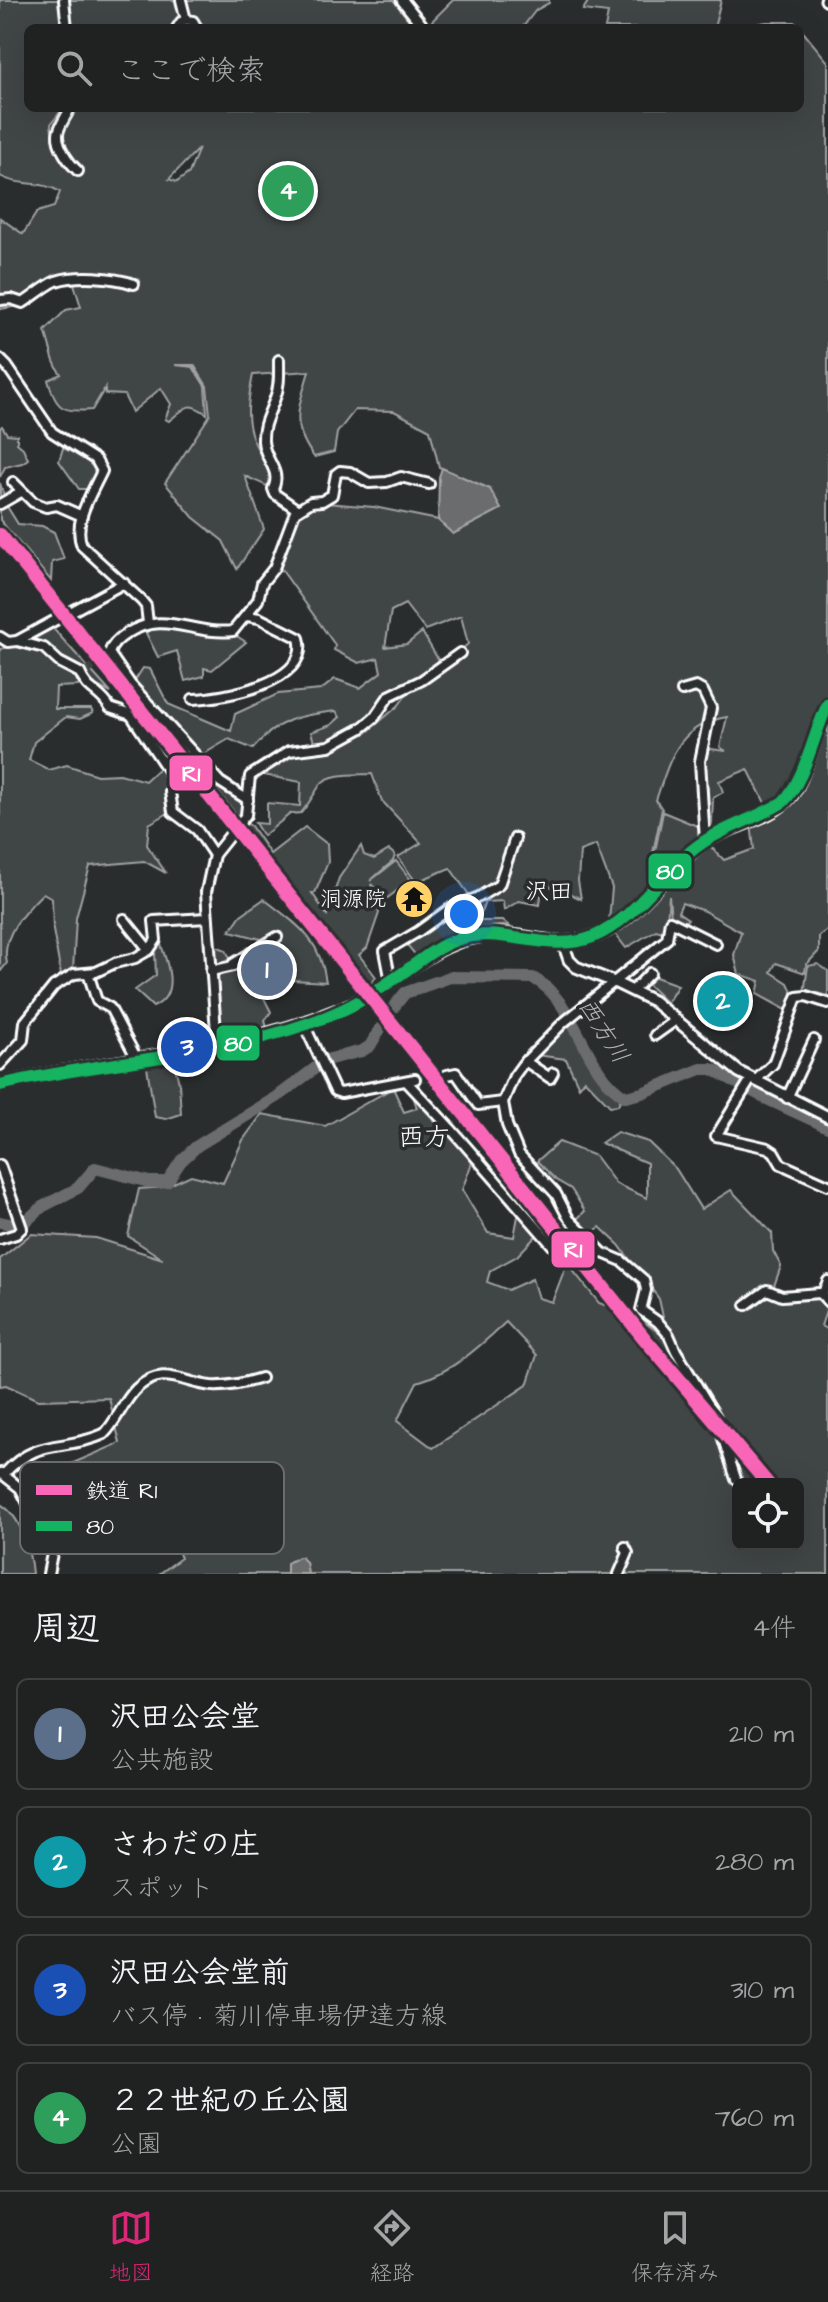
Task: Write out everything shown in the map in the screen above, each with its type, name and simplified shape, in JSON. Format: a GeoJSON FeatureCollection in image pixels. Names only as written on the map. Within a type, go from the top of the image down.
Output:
{"type":"FeatureCollection","features":[{"type":"Feature","properties":{"kind":"main road"},"geometry":{"type":"LineString","coordinates":[[375,992],[439,948],[467,938],[501,934],[538,942],[563,943],[589,939],[624,919],[705,841],[767,812],[792,793],[828,704]]}},
{"type":"Feature","properties":{"kind":"main road"},"geometry":{"type":"LineString","coordinates":[[0,1085],[259,1039],[360,1001]]}},
{"type":"Feature","properties":{"kind":"street"},"geometry":{"type":"LineString","coordinates":[[64,0],[67,24]]}},
{"type":"Feature","properties":{"kind":"street"},"geometry":{"type":"LineString","coordinates":[[181,0],[186,20]]}},
{"type":"Feature","properties":{"kind":"street"},"geometry":{"type":"LineString","coordinates":[[402,0],[421,24]]}},
{"type":"Feature","properties":{"kind":"street"},"geometry":{"type":"LineString","coordinates":[[180,24],[186,20],[195,24]]}},
{"type":"Feature","properties":{"kind":"street"},"geometry":{"type":"LineString","coordinates":[[68,112],[58,132],[58,139],[69,162],[78,171]]}},
{"type":"Feature","properties":{"kind":"street"},"geometry":{"type":"LineString","coordinates":[[0,300],[11,299],[23,303],[55,282],[68,280],[105,277],[134,284]]}},
{"type":"Feature","properties":{"kind":"street"},"geometry":{"type":"LineString","coordinates":[[0,359],[52,432],[96,460],[102,471],[82,516],[78,531],[82,546],[146,606],[148,623]]}},
{"type":"Feature","properties":{"kind":"street"},"geometry":{"type":"LineString","coordinates":[[279,360],[279,382],[267,414],[263,447],[276,473],[275,494],[298,510]]}},
{"type":"Feature","properties":{"kind":"street"},"geometry":{"type":"LineString","coordinates":[[248,800],[220,782],[131,685],[107,655],[112,646],[119,638],[148,623],[176,623],[199,630],[233,631],[258,600],[262,583],[274,568],[288,525],[298,510],[332,495],[336,474],[340,471],[350,472],[369,483],[401,477],[429,484]]}},
{"type":"Feature","properties":{"kind":"street"},"geometry":{"type":"LineString","coordinates":[[13,482],[33,502],[46,507],[57,505],[82,516]]}},
{"type":"Feature","properties":{"kind":"street"},"geometry":{"type":"LineString","coordinates":[[0,504],[21,492]]}},
{"type":"Feature","properties":{"kind":"street"},"geometry":{"type":"LineString","coordinates":[[17,641],[124,583]]}},
{"type":"Feature","properties":{"kind":"street"},"geometry":{"type":"LineString","coordinates":[[193,699],[217,698],[252,689],[286,672],[296,662],[301,645],[299,638],[259,618],[247,616]]}},
{"type":"Feature","properties":{"kind":"street"},"geometry":{"type":"LineString","coordinates":[[0,637],[8,642],[17,641],[44,648],[59,662],[84,671],[84,684],[104,696],[110,708],[131,715],[175,781],[169,801],[173,812],[197,830],[214,855]]}},
{"type":"Feature","properties":{"kind":"street"},"geometry":{"type":"LineString","coordinates":[[217,1046],[206,892],[214,855],[246,815],[250,776],[289,751],[329,746],[360,729],[374,718],[389,696],[422,680],[460,653]]}},
{"type":"Feature","properties":{"kind":"street"},"geometry":{"type":"LineString","coordinates":[[682,691],[696,687],[703,691],[711,708],[700,761],[705,841]]}},
{"type":"Feature","properties":{"kind":"street"},"geometry":{"type":"LineString","coordinates":[[391,982],[385,951],[451,908],[499,885],[515,838]]}},
{"type":"Feature","properties":{"kind":"street"},"geometry":{"type":"LineString","coordinates":[[0,1065],[23,1040],[25,1022],[54,986],[74,974],[88,973],[135,958],[149,950],[156,940],[154,921],[207,918]]}},
{"type":"Feature","properties":{"kind":"street"},"geometry":{"type":"LineString","coordinates":[[124,919],[149,950]]}},
{"type":"Feature","properties":{"kind":"street"},"geometry":{"type":"LineString","coordinates":[[716,944],[670,921],[667,939],[563,1023],[525,1061],[514,1076],[503,1102],[507,1125],[519,1154],[556,1194],[569,1219],[603,1253],[622,1261],[644,1280],[646,1290],[641,1310],[669,1335],[716,1417],[736,1478]]}},
{"type":"Feature","properties":{"kind":"street"},"geometry":{"type":"LineString","coordinates":[[211,971],[234,962],[277,937]]}},
{"type":"Feature","properties":{"kind":"street"},"geometry":{"type":"LineString","coordinates":[[563,943],[569,960],[576,967],[653,1001],[753,1080],[828,1117]]}},
{"type":"Feature","properties":{"kind":"street"},"geometry":{"type":"LineString","coordinates":[[234,962],[245,962]]}},
{"type":"Feature","properties":{"kind":"street"},"geometry":{"type":"LineString","coordinates":[[88,973],[97,1001],[110,1008],[137,1059]]}},
{"type":"Feature","properties":{"kind":"street"},"geometry":{"type":"LineString","coordinates":[[633,990],[650,973]]}},
{"type":"Feature","properties":{"kind":"street"},"geometry":{"type":"LineString","coordinates":[[828,1003],[806,996],[797,997],[773,1064],[742,1093],[716,1136],[768,1148],[781,1164],[828,1185]]}},
{"type":"Feature","properties":{"kind":"street"},"geometry":{"type":"LineString","coordinates":[[655,1035],[676,1020]]}},
{"type":"Feature","properties":{"kind":"street"},"geometry":{"type":"LineString","coordinates":[[304,1024],[335,1091],[341,1093],[410,1080],[548,1235],[560,1254]]}},
{"type":"Feature","properties":{"kind":"street"},"geometry":{"type":"LineString","coordinates":[[787,1098],[814,1040]]}},
{"type":"Feature","properties":{"kind":"street"},"geometry":{"type":"LineString","coordinates":[[525,1061],[550,1078],[553,1073]]}},
{"type":"Feature","properties":{"kind":"street"},"geometry":{"type":"LineString","coordinates":[[447,1075],[456,1073],[478,1105],[503,1102]]}},
{"type":"Feature","properties":{"kind":"street"},"geometry":{"type":"LineString","coordinates":[[0,1165],[21,1224],[16,1234],[0,1239]]}},
{"type":"Feature","properties":{"kind":"street"},"geometry":{"type":"LineString","coordinates":[[561,1225],[569,1219]]}},
{"type":"Feature","properties":{"kind":"street"},"geometry":{"type":"LineString","coordinates":[[825,1299],[828,1281]]}},
{"type":"Feature","properties":{"kind":"street"},"geometry":{"type":"LineString","coordinates":[[746,1305],[767,1290],[782,1296],[819,1293],[825,1299]]}},
{"type":"Feature","properties":{"kind":"street"},"geometry":{"type":"LineString","coordinates":[[20,1488],[2,1473],[19,1458],[104,1434],[129,1396],[155,1376],[164,1375],[212,1386],[242,1384],[261,1378]]}},
{"type":"Feature","properties":{"kind":"street"},"geometry":{"type":"LineString","coordinates":[[619,1574],[628,1553],[625,1547]]}},
{"type":"Feature","properties":{"kind":"street"},"geometry":{"type":"LineString","coordinates":[[48,1574],[52,1554]]}},
{"type":"Feature","properties":{"kind":"shaded area"},"geometry":{"type":"Polygon","coordinates":[[[0,0],[393,0],[412,24],[24,24],[24,112],[60,112],[51,124],[54,145],[55,129],[64,112],[804,112],[804,33],[828,62],[828,929],[819,936],[819,951],[806,965],[805,973],[776,963],[771,972],[788,983],[794,996],[788,1011],[757,994],[760,981],[739,974],[734,955],[741,932],[704,911],[682,903],[678,912],[688,919],[683,924],[671,918],[669,896],[666,933],[656,930],[626,948],[613,931],[707,843],[724,860],[754,849],[751,823],[770,813],[748,769],[719,781],[723,792],[713,798],[712,823],[708,834],[703,748],[726,751],[720,747],[727,717],[710,721],[686,736],[671,758],[656,800],[662,809],[645,892],[609,921],[612,888],[596,845],[580,851],[578,881],[581,899],[556,887],[542,886],[540,905],[519,901],[504,910],[503,901],[485,902],[478,921],[503,921],[509,926],[471,929],[440,943],[418,958],[403,940],[472,899],[450,868],[416,882],[398,857],[421,843],[382,801],[372,774],[344,775],[324,781],[301,813],[290,814],[263,836],[255,823],[267,824],[267,803],[300,806],[301,782],[258,774],[290,753],[330,749],[352,735],[365,734],[398,706],[413,686],[391,693],[350,732],[316,748],[311,732],[331,725],[340,717],[336,711],[290,720],[271,731],[253,749],[229,739],[202,755],[134,682],[143,668],[150,669],[168,704],[231,731],[235,714],[278,694],[321,690],[335,679],[360,688],[381,672],[378,658],[359,663],[334,650],[335,645],[279,566],[285,540],[298,512],[326,503],[374,507],[438,520],[453,534],[490,489],[439,467],[430,430],[394,411],[355,410],[337,433],[334,452],[314,457],[301,434],[298,415],[309,371],[253,375],[248,405],[250,428],[273,475],[269,487],[245,476],[264,529],[237,569],[223,541],[193,517],[165,483],[210,415],[207,386],[194,365],[175,365],[193,367],[205,386],[207,414],[191,406],[169,421],[165,419],[171,404],[161,388],[132,412],[124,395],[105,394],[105,388],[92,410],[67,409],[54,398],[48,380],[61,374],[45,331],[66,310],[81,307],[71,274],[19,306],[0,309],[0,298],[4,296],[0,297],[0,218],[23,234],[37,212],[54,207],[60,192],[46,186],[0,176],[0,0]],[[199,148],[169,179],[177,182],[189,173],[199,148]],[[405,604],[391,611],[385,647],[407,644],[422,632],[442,666],[468,644],[461,616],[425,630],[405,604]]]}},
{"type":"Feature","properties":{"kind":"shaded area"},"geometry":{"type":"Polygon","coordinates":[[[453,0],[549,0],[525,24],[429,24],[453,0]]]}},
{"type":"Feature","properties":{"kind":"shaded area"},"geometry":{"type":"Polygon","coordinates":[[[589,0],[721,0],[715,24],[606,24],[608,13],[583,10],[589,0]]]}},
{"type":"Feature","properties":{"kind":"shaded area"},"geometry":{"type":"Polygon","coordinates":[[[795,22],[797,24],[756,24],[795,22]]]}},
{"type":"Feature","properties":{"kind":"shaded area"},"geometry":{"type":"Polygon","coordinates":[[[2,426],[7,434],[17,435],[17,443],[28,459],[5,467],[0,477],[0,428],[2,426]]]}},
{"type":"Feature","properties":{"kind":"shaded area"},"geometry":{"type":"Polygon","coordinates":[[[63,448],[84,459],[94,469],[93,482],[87,489],[79,489],[59,461],[63,448]]]}},
{"type":"Feature","properties":{"kind":"shaded area"},"geometry":{"type":"Polygon","coordinates":[[[442,468],[490,489],[501,509],[453,534],[438,520],[442,468]]]}},
{"type":"Feature","properties":{"kind":"shaded area"},"geometry":{"type":"Polygon","coordinates":[[[0,483],[8,508],[18,524],[42,526],[54,532],[64,559],[52,562],[51,581],[0,520],[0,483]]]}},
{"type":"Feature","properties":{"kind":"shaded area"},"geometry":{"type":"Polygon","coordinates":[[[50,625],[111,693],[82,678],[78,686],[56,687],[55,709],[91,709],[93,713],[80,719],[66,717],[34,742],[29,760],[49,770],[67,765],[97,775],[120,774],[145,781],[160,767],[172,780],[170,812],[149,824],[147,845],[166,873],[144,861],[90,866],[76,918],[73,970],[61,975],[53,930],[52,898],[43,893],[11,933],[7,943],[7,963],[0,972],[0,649],[25,643],[50,625]]]}},
{"type":"Feature","properties":{"kind":"shaded area"},"geometry":{"type":"Polygon","coordinates":[[[181,626],[215,636],[232,633],[246,642],[212,670],[204,668],[204,676],[185,681],[177,651],[158,657],[146,633],[152,628],[181,626]]]}},
{"type":"Feature","properties":{"kind":"shaded area"},"geometry":{"type":"Polygon","coordinates":[[[220,786],[242,799],[243,812],[239,818],[214,787],[220,786]]]}},
{"type":"Feature","properties":{"kind":"shaded area"},"geometry":{"type":"Polygon","coordinates":[[[663,812],[702,828],[702,840],[647,891],[663,812]]]}},
{"type":"Feature","properties":{"kind":"shaded area"},"geometry":{"type":"Polygon","coordinates":[[[246,823],[270,854],[305,827],[327,844],[328,862],[315,893],[312,893],[327,915],[339,878],[361,846],[364,855],[374,859],[389,850],[395,855],[393,861],[370,881],[396,861],[411,880],[385,900],[371,884],[379,913],[367,948],[359,955],[376,977],[367,988],[243,827],[246,823]]]}},
{"type":"Feature","properties":{"kind":"shaded area"},"geometry":{"type":"Polygon","coordinates":[[[264,899],[305,933],[318,954],[326,982],[293,980],[261,939],[230,931],[241,915],[264,899]]]}},
{"type":"Feature","properties":{"kind":"shaded area"},"geometry":{"type":"Polygon","coordinates":[[[160,942],[170,978],[167,995],[153,1007],[135,990],[156,975],[155,953],[160,942]]]}},
{"type":"Feature","properties":{"kind":"shaded area"},"geometry":{"type":"Polygon","coordinates":[[[213,945],[226,950],[249,988],[259,988],[271,1012],[265,1020],[268,1033],[220,1038],[213,945]]]}},
{"type":"Feature","properties":{"kind":"shaded area"},"geometry":{"type":"Polygon","coordinates":[[[818,964],[828,971],[828,1001],[804,993],[808,966],[818,964]]]}},
{"type":"Feature","properties":{"kind":"shaded area"},"geometry":{"type":"Polygon","coordinates":[[[650,975],[678,985],[667,1003],[644,981],[650,975]]]}},
{"type":"Feature","properties":{"kind":"shaded area"},"geometry":{"type":"Polygon","coordinates":[[[567,1025],[621,1098],[618,1105],[610,1106],[585,1080],[579,1087],[566,1059],[536,1055],[567,1025]]]}},
{"type":"Feature","properties":{"kind":"shaded area"},"geometry":{"type":"Polygon","coordinates":[[[161,1062],[174,1063],[179,1083],[181,1114],[166,1119],[155,1117],[147,1067],[161,1062]]]}},
{"type":"Feature","properties":{"kind":"shaded area"},"geometry":{"type":"Polygon","coordinates":[[[409,1084],[474,1157],[462,1190],[488,1233],[514,1237],[519,1211],[539,1233],[517,1256],[490,1271],[487,1282],[508,1290],[532,1279],[538,1298],[552,1302],[567,1263],[599,1303],[640,1319],[662,1335],[673,1355],[699,1384],[666,1330],[659,1299],[619,1245],[600,1227],[590,1234],[576,1220],[585,1211],[571,1189],[556,1180],[537,1161],[559,1142],[595,1156],[616,1184],[647,1198],[647,1163],[601,1143],[617,1132],[648,1142],[676,1169],[701,1209],[731,1190],[772,1233],[773,1251],[781,1266],[773,1289],[782,1296],[817,1296],[827,1308],[821,1326],[828,1330],[828,1574],[159,1574],[181,1558],[179,1554],[284,1554],[284,1462],[76,1462],[120,1443],[109,1398],[38,1400],[6,1385],[0,1386],[0,1259],[31,1234],[96,1238],[163,1259],[128,1236],[139,1189],[165,1187],[191,1175],[223,1183],[243,1140],[262,1114],[325,1126],[393,1088],[404,1112],[417,1108],[409,1084]],[[506,1322],[454,1365],[417,1382],[397,1421],[433,1448],[527,1385],[537,1355],[506,1322]]]}},
{"type":"Feature","properties":{"kind":"shaded area"},"geometry":{"type":"Polygon","coordinates":[[[0,1504],[19,1525],[20,1554],[29,1554],[32,1574],[0,1574],[0,1504]]]}},
{"type":"Feature","properties":{"kind":"shaded area"},"geometry":{"type":"Polygon","coordinates":[[[298,1557],[306,1562],[308,1574],[287,1574],[287,1563],[298,1557]]]}},
{"type":"Feature","properties":{"kind":"waterway","name":"西方川"},"geometry":{"type":"LineString","coordinates":[[389,1013],[405,993],[450,977],[533,978],[560,1003],[600,1071],[611,1086],[626,1097],[701,1069],[712,1069],[828,1127]]}},
{"type":"Feature","properties":{"kind":"waterway","name":"西方川"},"geometry":{"type":"LineString","coordinates":[[0,1222],[14,1225],[24,1223],[42,1207],[78,1188],[95,1168],[149,1182],[167,1182],[181,1161],[197,1146],[277,1097],[326,1060],[370,1046],[380,1029]]}},
{"type":"Feature","properties":{"kind":"tunnel"},"geometry":{"type":"LineString","coordinates":[[89,670],[105,657]]}},
{"type":"Feature","properties":{"kind":"tunnel"},"geometry":{"type":"LineString","coordinates":[[415,1079],[447,1075]]}},
{"type":"Feature","properties":{"kind":"tunnel"},"geometry":{"type":"LineString","coordinates":[[551,1232],[560,1226]]}},
{"type":"Feature","properties":{"kind":"rail line","name":"R1"},"geometry":{"type":"LineString","coordinates":[[0,535],[644,1338],[763,1478]]}},
{"type":"Feature","properties":{"kind":"transit line","name":"80"},"geometry":{"type":"LineString","coordinates":[[0,1085],[205,1050],[287,1031],[353,1005],[432,952],[456,940],[490,935],[559,943],[593,937],[624,918],[702,843],[783,802],[798,781],[828,704]]}},
{"type":"Feature","properties":{"kind":"place","name":"２２世紀の丘公園"},"geometry":{"type":"Point","coordinates":[288,191]}},
{"type":"Feature","properties":{"kind":"place","name":"洞源院"},"geometry":{"type":"Point","coordinates":[414,899]}},
{"type":"Feature","properties":{"kind":"place","name":"沢田公会堂"},"geometry":{"type":"Point","coordinates":[267,970]}},
{"type":"Feature","properties":{"kind":"place","name":"さわだの庄"},"geometry":{"type":"Point","coordinates":[723,1001]}},
{"type":"Feature","properties":{"kind":"place","name":"沢田公会堂前"},"geometry":{"type":"Point","coordinates":[187,1047]}},
{"type":"Feature","properties":{"kind":"district","name":"沢田"},"geometry":{"type":"Point","coordinates":[549,892]}},
{"type":"Feature","properties":{"kind":"district","name":"西方"},"geometry":{"type":"Point","coordinates":[424,1137]}}]}
